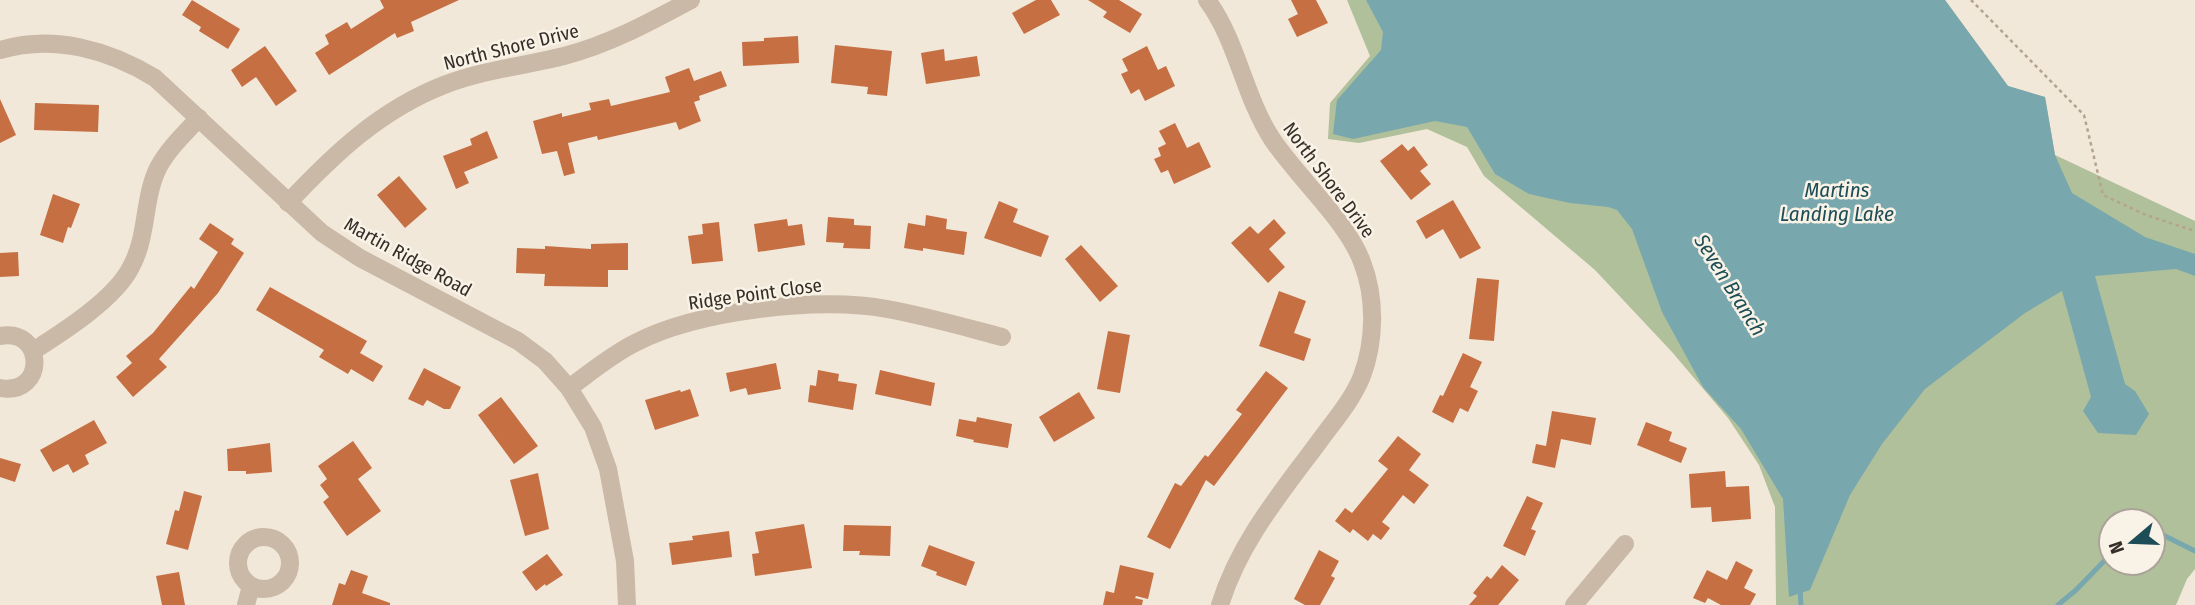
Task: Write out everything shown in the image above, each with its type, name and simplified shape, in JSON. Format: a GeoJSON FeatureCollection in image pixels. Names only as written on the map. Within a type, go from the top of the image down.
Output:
{"type":"FeatureCollection","features":[{"type":"Feature","properties":{"kind":"street","name":"North Shore Drive"},"geometry":{"type":"LineString","coordinates":[[288,203],[352,138],[386,114],[417,97],[478,73],[564,56],[595,46],[635,30],[691,0]]}},
{"type":"Feature","properties":{"kind":"street","name":"North Shore Drive"},"geometry":{"type":"LineString","coordinates":[[1207,0],[1223,28],[1263,125],[1287,162],[1349,235],[1362,261],[1371,292],[1372,335],[1362,377],[1346,405],[1257,526],[1238,558],[1220,605]]}},
{"type":"Feature","properties":{"kind":"street","name":"Martin Ridge Road"},"geometry":{"type":"LineString","coordinates":[[0,50],[34,44],[86,48],[111,56],[155,78],[322,233],[360,258],[518,341],[545,361],[569,388],[593,427],[608,469],[625,561],[627,605]]}},
{"type":"Feature","properties":{"kind":"street"},"geometry":{"type":"LineString","coordinates":[[33,351],[68,329],[114,290],[130,270],[142,243],[158,169],[169,150],[199,118]]}},
{"type":"Feature","properties":{"kind":"street","name":"Ridge Point Close"},"geometry":{"type":"LineString","coordinates":[[569,388],[626,348],[674,327],[714,317],[799,305],[841,304],[886,309],[1002,337]]}},
{"type":"Feature","properties":{"kind":"street"},"geometry":{"type":"LineString","coordinates":[[0,336],[12,334],[21,338],[33,351],[35,360],[31,377],[17,388],[0,388]]}},
{"type":"Feature","properties":{"kind":"street"},"geometry":{"type":"LineString","coordinates":[[1574,605],[1625,544]]}},
{"type":"Feature","properties":{"kind":"street"},"geometry":{"type":"LineString","coordinates":[[246,605],[251,586]]}},
{"type":"Feature","properties":{"kind":"path"},"geometry":{"type":"LineString","coordinates":[[1971,0],[2084,115],[2103,195],[2146,215],[2195,231]]}},
{"type":"Feature","properties":{"kind":"green space","name":"Martins Landing Lake"},"geometry":{"type":"Polygon","coordinates":[[[1347,0],[1945,0],[2008,86],[2045,97],[2055,155],[2195,221],[2195,569],[2187,579],[2176,605],[1776,605],[1775,507],[1759,465],[1728,418],[1672,352],[1595,270],[1484,176],[1467,147],[1427,129],[1359,143],[1328,139],[1330,103],[1370,56],[1347,0]]]}},
{"type":"Feature","properties":{"kind":"water","name":"Martins Landing Lake"},"geometry":{"type":"Polygon","coordinates":[[[1366,0],[1945,0],[2008,86],[2045,97],[2055,155],[2072,193],[2145,237],[2195,254],[2195,276],[2176,269],[2095,276],[2125,384],[2135,391],[2149,414],[2136,435],[2098,433],[2083,411],[2091,397],[2062,291],[2025,313],[1925,389],[1882,444],[1850,495],[1810,590],[1789,597],[1783,499],[1741,429],[1703,387],[1662,312],[1632,229],[1617,210],[1529,194],[1495,174],[1467,127],[1435,121],[1353,139],[1333,134],[1337,100],[1381,50],[1383,32],[1366,0]]]}},
{"type":"Feature","properties":{"kind":"building"},"geometry":{"type":"Polygon","coordinates":[[[192,0],[240,29],[228,49],[199,31],[201,27],[182,15],[192,0]]]}},
{"type":"Feature","properties":{"kind":"building"},"geometry":{"type":"Polygon","coordinates":[[[380,0],[459,0],[411,22],[414,31],[397,38],[395,33],[329,75],[315,53],[329,44],[325,35],[347,22],[351,29],[384,8],[380,0]]]}},
{"type":"Feature","properties":{"kind":"building"},"geometry":{"type":"Polygon","coordinates":[[[1036,0],[1051,0],[1060,15],[1024,34],[1012,13],[1036,0]]]}},
{"type":"Feature","properties":{"kind":"building"},"geometry":{"type":"Polygon","coordinates":[[[1088,0],[1119,0],[1142,14],[1130,33],[1103,17],[1107,12],[1088,0]]]}},
{"type":"Feature","properties":{"kind":"building"},"geometry":{"type":"Polygon","coordinates":[[[1291,0],[1316,0],[1328,23],[1297,37],[1288,19],[1298,14],[1291,0]]]}},
{"type":"Feature","properties":{"kind":"building"},"geometry":{"type":"Polygon","coordinates":[[[798,36],[799,63],[743,66],[742,42],[798,36]]]}},
{"type":"Feature","properties":{"kind":"building"},"geometry":{"type":"Polygon","coordinates":[[[835,45],[892,51],[887,96],[867,94],[868,87],[831,83],[835,45]]]}},
{"type":"Feature","properties":{"kind":"building"},"geometry":{"type":"Polygon","coordinates":[[[265,46],[297,91],[276,106],[256,77],[242,87],[231,70],[265,46]]]}},
{"type":"Feature","properties":{"kind":"building"},"geometry":{"type":"Polygon","coordinates":[[[1147,46],[1158,70],[1166,66],[1175,86],[1145,101],[1139,89],[1131,94],[1121,74],[1128,71],[1122,59],[1147,46]]]}},
{"type":"Feature","properties":{"kind":"building"},"geometry":{"type":"Polygon","coordinates":[[[944,49],[945,61],[977,56],[980,76],[926,84],[921,53],[944,49]]]}},
{"type":"Feature","properties":{"kind":"building"},"geometry":{"type":"Polygon","coordinates":[[[689,68],[694,81],[721,71],[727,86],[699,96],[700,100],[694,102],[701,121],[679,130],[676,122],[598,140],[597,136],[568,143],[575,173],[564,176],[557,151],[542,154],[533,121],[562,113],[562,117],[591,110],[589,103],[609,99],[611,106],[670,92],[665,77],[689,68]]]}},
{"type":"Feature","properties":{"kind":"building"},"geometry":{"type":"Polygon","coordinates":[[[0,99],[16,135],[0,143],[0,99]]]}},
{"type":"Feature","properties":{"kind":"building"},"geometry":{"type":"Polygon","coordinates":[[[35,103],[99,105],[98,132],[34,130],[35,103]]]}},
{"type":"Feature","properties":{"kind":"building"},"geometry":{"type":"Polygon","coordinates":[[[1175,123],[1187,148],[1199,142],[1211,167],[1174,184],[1168,170],[1161,173],[1154,159],[1161,156],[1158,148],[1166,144],[1159,131],[1175,123]]]}},
{"type":"Feature","properties":{"kind":"building"},"geometry":{"type":"Polygon","coordinates":[[[487,131],[498,158],[464,172],[469,183],[456,189],[443,156],[472,145],[470,139],[487,131]]]}},
{"type":"Feature","properties":{"kind":"building"},"geometry":{"type":"Polygon","coordinates":[[[1402,144],[1408,151],[1414,146],[1428,165],[1420,171],[1431,184],[1411,200],[1380,161],[1402,144]]]}},
{"type":"Feature","properties":{"kind":"building"},"geometry":{"type":"Polygon","coordinates":[[[399,176],[427,209],[405,228],[377,195],[399,176]]]}},
{"type":"Feature","properties":{"kind":"building"},"geometry":{"type":"Polygon","coordinates":[[[53,194],[80,204],[63,243],[40,235],[53,194]]]}},
{"type":"Feature","properties":{"kind":"building"},"geometry":{"type":"Polygon","coordinates":[[[1453,200],[1481,248],[1460,259],[1443,229],[1426,239],[1416,221],[1453,200]]]}},
{"type":"Feature","properties":{"kind":"building"},"geometry":{"type":"Polygon","coordinates":[[[999,201],[1018,209],[1013,222],[1049,236],[1041,257],[984,238],[999,201]]]}},
{"type":"Feature","properties":{"kind":"building"},"geometry":{"type":"Polygon","coordinates":[[[926,215],[947,219],[946,229],[967,232],[964,255],[923,248],[923,251],[904,248],[908,223],[925,226],[926,215]]]}},
{"type":"Feature","properties":{"kind":"building"},"geometry":{"type":"Polygon","coordinates":[[[828,217],[854,219],[854,225],[871,226],[870,249],[843,248],[844,243],[826,242],[828,217]]]}},
{"type":"Feature","properties":{"kind":"building"},"geometry":{"type":"Polygon","coordinates":[[[787,219],[788,226],[802,224],[805,245],[758,252],[754,224],[787,219]]]}},
{"type":"Feature","properties":{"kind":"building"},"geometry":{"type":"Polygon","coordinates":[[[1274,219],[1286,233],[1269,249],[1285,267],[1268,283],[1231,243],[1250,226],[1258,234],[1274,219]]]}},
{"type":"Feature","properties":{"kind":"building"},"geometry":{"type":"Polygon","coordinates":[[[719,222],[723,261],[692,264],[688,236],[703,234],[702,224],[719,222]]]}},
{"type":"Feature","properties":{"kind":"building"},"geometry":{"type":"Polygon","coordinates":[[[210,223],[234,239],[231,244],[244,253],[218,293],[159,359],[167,367],[133,397],[116,377],[132,363],[126,356],[153,333],[191,286],[194,289],[218,252],[199,239],[210,223]]]}},
{"type":"Feature","properties":{"kind":"building"},"geometry":{"type":"Polygon","coordinates":[[[628,243],[628,270],[608,270],[608,287],[544,286],[545,274],[516,273],[517,248],[545,249],[545,246],[591,249],[591,244],[628,243]]]}},
{"type":"Feature","properties":{"kind":"building"},"geometry":{"type":"Polygon","coordinates":[[[1081,245],[1118,286],[1100,302],[1065,259],[1081,245]]]}},
{"type":"Feature","properties":{"kind":"building"},"geometry":{"type":"Polygon","coordinates":[[[18,252],[19,276],[0,277],[0,253],[18,252]]]}},
{"type":"Feature","properties":{"kind":"building"},"geometry":{"type":"Polygon","coordinates":[[[1477,278],[1499,280],[1494,341],[1469,339],[1477,278]]]}},
{"type":"Feature","properties":{"kind":"building"},"geometry":{"type":"Polygon","coordinates":[[[270,287],[367,341],[360,353],[383,366],[373,382],[351,369],[348,374],[319,357],[324,350],[256,310],[270,287]]]}},
{"type":"Feature","properties":{"kind":"building"},"geometry":{"type":"Polygon","coordinates":[[[1279,291],[1306,301],[1294,333],[1311,339],[1304,361],[1259,346],[1279,291]]]}},
{"type":"Feature","properties":{"kind":"building"},"geometry":{"type":"Polygon","coordinates":[[[1108,331],[1130,335],[1120,393],[1097,389],[1108,331]]]}},
{"type":"Feature","properties":{"kind":"building"},"geometry":{"type":"Polygon","coordinates":[[[1463,353],[1482,362],[1470,387],[1478,391],[1468,412],[1460,408],[1453,423],[1432,412],[1440,395],[1443,396],[1463,353]]]}},
{"type":"Feature","properties":{"kind":"building"},"geometry":{"type":"Polygon","coordinates":[[[776,363],[781,389],[748,395],[746,388],[730,392],[726,373],[776,363]]]}},
{"type":"Feature","properties":{"kind":"building"},"geometry":{"type":"Polygon","coordinates":[[[424,368],[461,387],[450,409],[444,409],[427,400],[423,406],[408,399],[424,368]]]}},
{"type":"Feature","properties":{"kind":"building"},"geometry":{"type":"Polygon","coordinates":[[[818,370],[839,374],[838,381],[857,384],[853,410],[808,402],[810,385],[816,386],[818,370]]]}},
{"type":"Feature","properties":{"kind":"building"},"geometry":{"type":"Polygon","coordinates":[[[880,370],[935,383],[931,406],[875,394],[880,370]]]}},
{"type":"Feature","properties":{"kind":"building"},"geometry":{"type":"Polygon","coordinates":[[[1266,371],[1288,388],[1214,486],[1206,480],[1170,549],[1147,537],[1175,483],[1181,486],[1205,455],[1208,457],[1242,414],[1236,410],[1266,371]]]}},
{"type":"Feature","properties":{"kind":"building"},"geometry":{"type":"Polygon","coordinates":[[[690,389],[699,416],[655,430],[645,400],[690,389]]]}},
{"type":"Feature","properties":{"kind":"building"},"geometry":{"type":"Polygon","coordinates":[[[1079,392],[1095,418],[1054,442],[1039,417],[1079,392]]]}},
{"type":"Feature","properties":{"kind":"building"},"geometry":{"type":"Polygon","coordinates":[[[501,397],[538,446],[514,464],[478,415],[501,397]]]}},
{"type":"Feature","properties":{"kind":"building"},"geometry":{"type":"Polygon","coordinates":[[[1552,411],[1596,418],[1591,445],[1561,439],[1555,468],[1532,463],[1536,444],[1546,446],[1552,411]]]}},
{"type":"Feature","properties":{"kind":"building"},"geometry":{"type":"Polygon","coordinates":[[[977,417],[1012,424],[1008,448],[956,436],[959,419],[976,422],[977,417]]]}},
{"type":"Feature","properties":{"kind":"building"},"geometry":{"type":"Polygon","coordinates":[[[94,420],[107,443],[85,455],[89,464],[73,473],[68,464],[53,472],[40,450],[94,420]]]}},
{"type":"Feature","properties":{"kind":"building"},"geometry":{"type":"Polygon","coordinates":[[[1646,422],[1672,432],[1669,441],[1687,448],[1681,463],[1637,445],[1646,422]]]}},
{"type":"Feature","properties":{"kind":"building"},"geometry":{"type":"Polygon","coordinates":[[[1398,436],[1421,454],[1409,470],[1429,485],[1414,504],[1403,495],[1382,522],[1390,528],[1381,540],[1373,534],[1368,541],[1353,529],[1350,533],[1335,521],[1345,508],[1352,513],[1388,469],[1378,461],[1398,436]]]}},
{"type":"Feature","properties":{"kind":"building"},"geometry":{"type":"Polygon","coordinates":[[[353,441],[372,468],[358,479],[381,511],[347,536],[323,502],[329,497],[320,485],[327,479],[318,466],[353,441]]]}},
{"type":"Feature","properties":{"kind":"building"},"geometry":{"type":"Polygon","coordinates":[[[270,443],[272,472],[246,474],[246,471],[228,471],[227,449],[270,443]]]}},
{"type":"Feature","properties":{"kind":"building"},"geometry":{"type":"Polygon","coordinates":[[[0,458],[21,464],[15,482],[0,477],[0,458]]]}},
{"type":"Feature","properties":{"kind":"building"},"geometry":{"type":"Polygon","coordinates":[[[1725,471],[1726,487],[1749,486],[1751,519],[1712,522],[1711,507],[1691,508],[1689,474],[1725,471]]]}},
{"type":"Feature","properties":{"kind":"building"},"geometry":{"type":"Polygon","coordinates":[[[538,473],[549,529],[525,536],[510,480],[538,473]]]}},
{"type":"Feature","properties":{"kind":"building"},"geometry":{"type":"Polygon","coordinates":[[[184,491],[202,496],[188,550],[166,544],[175,510],[179,511],[184,491]]]}},
{"type":"Feature","properties":{"kind":"building"},"geometry":{"type":"Polygon","coordinates":[[[1527,496],[1543,503],[1531,529],[1536,531],[1525,556],[1503,546],[1527,496]]]}},
{"type":"Feature","properties":{"kind":"building"},"geometry":{"type":"Polygon","coordinates":[[[804,524],[812,568],[755,576],[752,554],[759,553],[755,532],[804,524]]]}},
{"type":"Feature","properties":{"kind":"building"},"geometry":{"type":"Polygon","coordinates":[[[844,525],[891,526],[890,556],[859,555],[860,551],[843,551],[844,525]]]}},
{"type":"Feature","properties":{"kind":"building"},"geometry":{"type":"Polygon","coordinates":[[[729,531],[732,557],[672,565],[669,543],[693,540],[692,536],[729,531]]]}},
{"type":"Feature","properties":{"kind":"building"},"geometry":{"type":"Polygon","coordinates":[[[929,545],[975,562],[966,586],[936,575],[937,572],[921,566],[929,545]]]}},
{"type":"Feature","properties":{"kind":"building"},"geometry":{"type":"Polygon","coordinates":[[[1319,550],[1339,561],[1331,576],[1335,578],[1320,605],[1305,605],[1294,599],[1319,550]]]}},
{"type":"Feature","properties":{"kind":"building"},"geometry":{"type":"Polygon","coordinates":[[[547,554],[563,575],[536,591],[522,572],[547,554]]]}},
{"type":"Feature","properties":{"kind":"building"},"geometry":{"type":"Polygon","coordinates":[[[1736,561],[1753,570],[1744,588],[1756,594],[1750,605],[1721,605],[1708,598],[1705,603],[1693,598],[1707,570],[1727,580],[1736,561]]]}},
{"type":"Feature","properties":{"kind":"building"},"geometry":{"type":"Polygon","coordinates":[[[1120,565],[1154,573],[1148,599],[1135,598],[1143,600],[1142,605],[1103,605],[1106,591],[1114,593],[1120,565]]]}},
{"type":"Feature","properties":{"kind":"building"},"geometry":{"type":"Polygon","coordinates":[[[1502,565],[1519,580],[1498,605],[1469,605],[1477,596],[1473,593],[1487,576],[1491,579],[1502,565]]]}},
{"type":"Feature","properties":{"kind":"building"},"geometry":{"type":"Polygon","coordinates":[[[351,570],[368,576],[362,593],[390,605],[332,605],[339,583],[345,585],[351,570]]]}},
{"type":"Feature","properties":{"kind":"building"},"geometry":{"type":"Polygon","coordinates":[[[179,572],[185,605],[162,605],[156,576],[179,572]]]}},
{"type":"Feature","properties":{"kind":"waterway","name":"Seven Branch"},"geometry":{"type":"LineString","coordinates":[[2167,537],[2195,551]]}},
{"type":"Feature","properties":{"kind":"waterway","name":"Seven Branch"},"geometry":{"type":"LineString","coordinates":[[2058,605],[2097,568]]}},
{"type":"Feature","properties":{"kind":"waterway","name":"Seven Branch"},"geometry":{"type":"LineString","coordinates":[[1800,587],[1801,605]]}}]}
